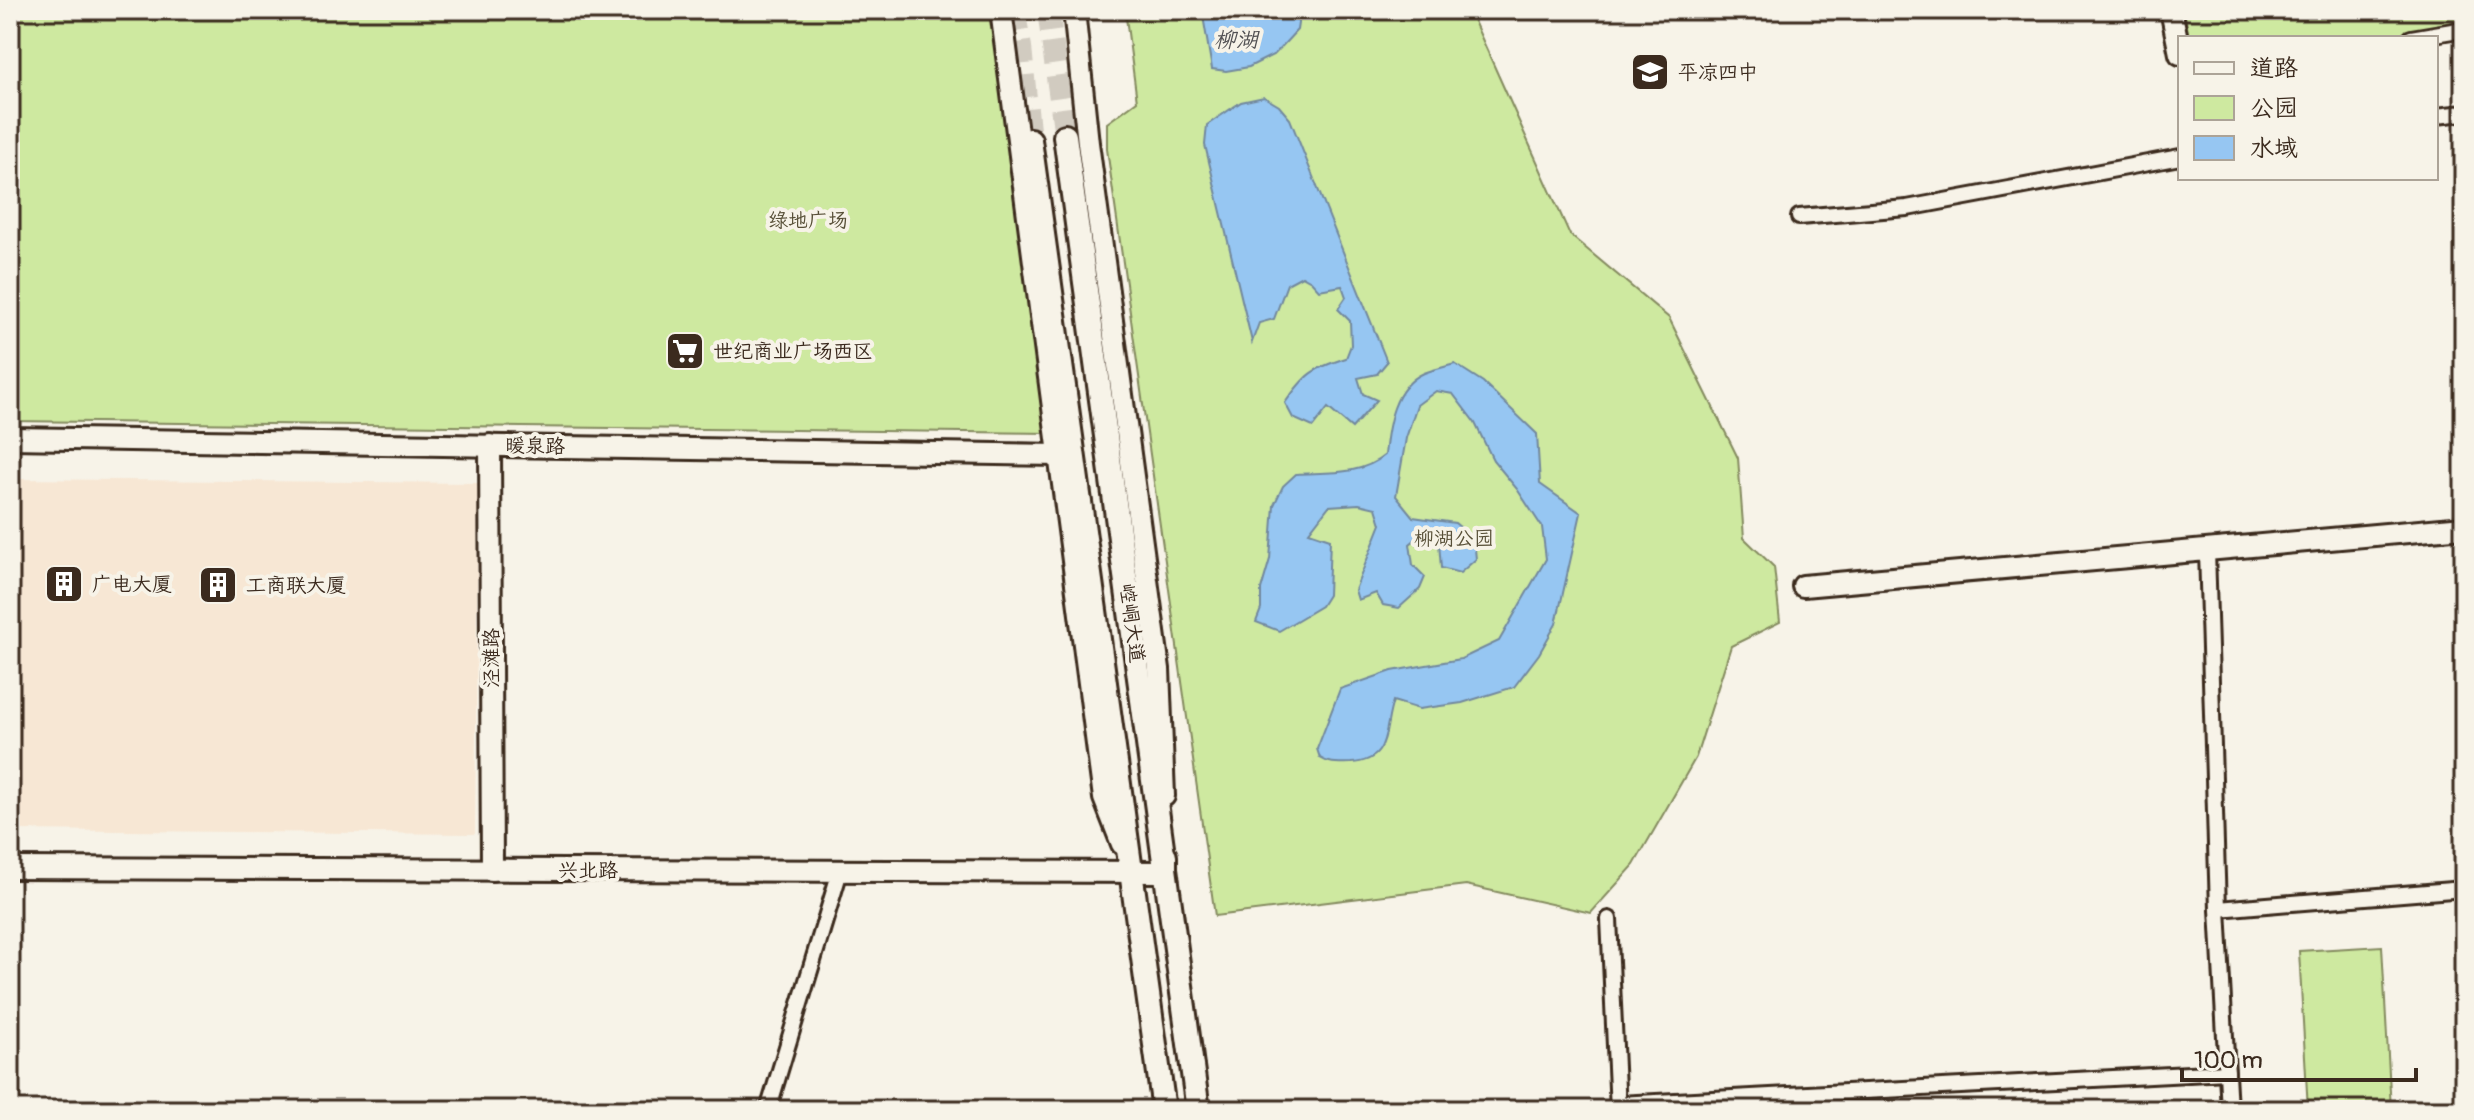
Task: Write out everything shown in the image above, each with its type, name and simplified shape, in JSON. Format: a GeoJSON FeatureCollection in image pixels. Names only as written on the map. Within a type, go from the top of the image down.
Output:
{"type":"FeatureCollection","features":[{"type":"Feature","properties":{"kind":"main road","name":"崆峒大道"},"geometry":{"type":"LineString","coordinates":[[1065,136],[1198,1110]]}},
{"type":"Feature","properties":{"kind":"main road","name":"崆峒大道"},"geometry":{"type":"LineString","coordinates":[[1030,140],[1164,1110]]}},
{"type":"Feature","properties":{"kind":"street"},"geometry":{"type":"LineString","coordinates":[[1001,10],[1104,798],[1132,871]]}},
{"type":"Feature","properties":{"kind":"street"},"geometry":{"type":"LineString","coordinates":[[1074,10],[1092,174],[1159,669],[1166,872]]}},
{"type":"Feature","properties":{"kind":"street"},"geometry":{"type":"LineString","coordinates":[[2171,10],[2178,44]]}},
{"type":"Feature","properties":{"kind":"street"},"geometry":{"type":"LineString","coordinates":[[2423,36],[2464,29]]}},
{"type":"Feature","properties":{"kind":"street"},"geometry":{"type":"LineString","coordinates":[[2438,116],[2464,113]]}},
{"type":"Feature","properties":{"kind":"street"},"geometry":{"type":"LineString","coordinates":[[1799,217],[1907,208],[2178,157]]}},
{"type":"Feature","properties":{"kind":"street","name":"暖泉路"},"geometry":{"type":"LineString","coordinates":[[10,438],[1061,455]]}},
{"type":"Feature","properties":{"kind":"street","name":"泾滩路"},"geometry":{"type":"LineString","coordinates":[[490,445],[492,870]]}},
{"type":"Feature","properties":{"kind":"street"},"geometry":{"type":"LineString","coordinates":[[1803,586],[2464,527]]}},
{"type":"Feature","properties":{"kind":"street"},"geometry":{"type":"LineString","coordinates":[[2207,551],[2218,909],[2229,1110]]}},
{"type":"Feature","properties":{"kind":"street","name":"兴北路"},"geometry":{"type":"LineString","coordinates":[[10,868],[1166,872]]}},
{"type":"Feature","properties":{"kind":"street"},"geometry":{"type":"LineString","coordinates":[[768,1110],[840,871]]}},
{"type":"Feature","properties":{"kind":"street"},"geometry":{"type":"LineString","coordinates":[[2218,909],[2464,889]]}},
{"type":"Feature","properties":{"kind":"street"},"geometry":{"type":"LineString","coordinates":[[1609,919],[1618,1107],[2227,1072]]}},
{"type":"Feature","properties":{"kind":"shaded area"},"geometry":{"type":"Polygon","coordinates":[[[10,479],[478,483],[475,834],[10,830],[10,479]]]}},
{"type":"Feature","properties":{"kind":"green space","name":"绿地广场"},"geometry":{"type":"Polygon","coordinates":[[[10,10],[990,10],[1052,433],[10,421],[10,10]]]}},
{"type":"Feature","properties":{"kind":"green space","name":"柳湖公园"},"geometry":{"type":"Polygon","coordinates":[[[1125,10],[1469,10],[1570,235],[1669,318],[1738,458],[1744,538],[1774,567],[1780,622],[1731,646],[1696,757],[1634,865],[1591,913],[1466,885],[1215,916],[1107,149],[1107,123],[1137,101],[1125,10]]]}},
{"type":"Feature","properties":{"kind":"green space"},"geometry":{"type":"Polygon","coordinates":[[[2184,10],[2464,10],[2464,24],[2397,36],[2189,36],[2184,10]]]}},
{"type":"Feature","properties":{"kind":"green space"},"geometry":{"type":"Polygon","coordinates":[[[2382,946],[2391,1110],[2308,1110],[2299,951],[2382,946]]]}},
{"type":"Feature","properties":{"kind":"water","name":"柳湖"},"geometry":{"type":"Polygon","coordinates":[[[1202,10],[1300,10],[1297,30],[1275,54],[1249,67],[1226,71],[1212,69],[1202,10]]]}},
{"type":"Feature","properties":{"kind":"water"},"geometry":{"type":"Polygon","coordinates":[[[1264,97],[1279,106],[1290,119],[1387,362],[1377,374],[1358,378],[1363,394],[1377,400],[1352,428],[1328,408],[1313,427],[1293,418],[1285,403],[1311,373],[1346,358],[1351,345],[1350,321],[1338,309],[1346,297],[1342,286],[1319,290],[1302,276],[1287,284],[1274,319],[1259,323],[1252,342],[1205,145],[1207,125],[1241,102],[1264,97]]]}},
{"type":"Feature","properties":{"kind":"water"},"geometry":{"type":"Polygon","coordinates":[[[1455,364],[1483,382],[1537,434],[1540,484],[1581,513],[1556,624],[1539,654],[1514,687],[1462,703],[1419,709],[1393,701],[1383,742],[1373,757],[1351,763],[1328,762],[1320,758],[1317,749],[1340,689],[1392,671],[1461,659],[1499,641],[1546,559],[1542,527],[1493,460],[1475,423],[1453,394],[1436,391],[1417,405],[1406,438],[1396,496],[1413,517],[1455,523],[1474,539],[1476,559],[1460,573],[1441,568],[1439,543],[1421,535],[1410,544],[1413,565],[1425,577],[1420,589],[1399,608],[1383,605],[1376,593],[1358,600],[1355,590],[1381,524],[1376,508],[1359,504],[1329,506],[1309,532],[1330,539],[1328,595],[1321,606],[1279,631],[1256,622],[1270,559],[1274,505],[1283,486],[1296,474],[1354,470],[1385,455],[1390,420],[1405,388],[1424,373],[1455,364]]]}},
{"type":"Feature","properties":{"kind":"tunnel"},"geometry":{"type":"LineString","coordinates":[[1014,10],[1021,47],[1030,140]]}},
{"type":"Feature","properties":{"kind":"tunnel"},"geometry":{"type":"LineString","coordinates":[[1048,10],[1065,136]]}},
{"type":"Feature","properties":{"kind":"place","name":"平凉四中"},"geometry":{"type":"Point","coordinates":[1650,72]}},
{"type":"Feature","properties":{"kind":"place","name":"世纪商业广场西区"},"geometry":{"type":"Point","coordinates":[685,351]}},
{"type":"Feature","properties":{"kind":"place","name":"广电大厦"},"geometry":{"type":"Point","coordinates":[64,584]}},
{"type":"Feature","properties":{"kind":"place","name":"工商联大厦"},"geometry":{"type":"Point","coordinates":[218,585]}}]}
